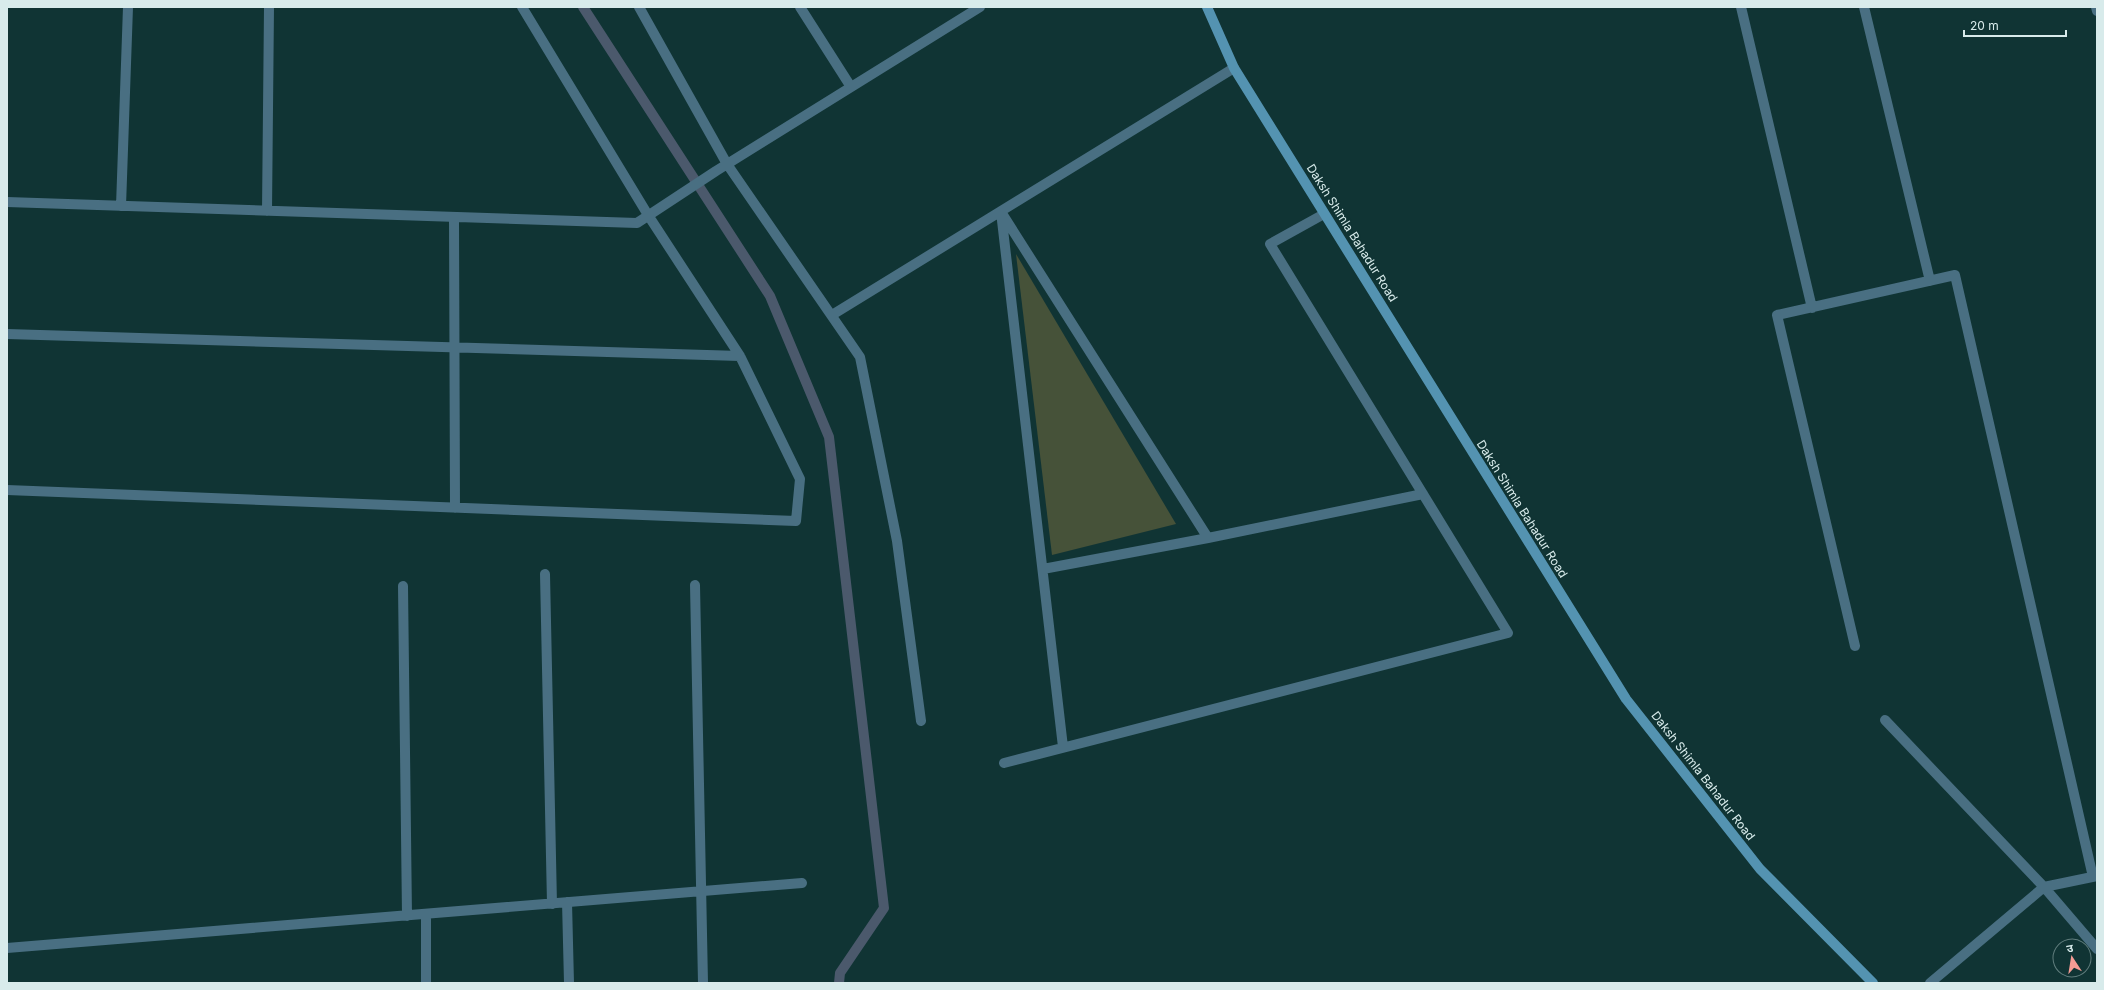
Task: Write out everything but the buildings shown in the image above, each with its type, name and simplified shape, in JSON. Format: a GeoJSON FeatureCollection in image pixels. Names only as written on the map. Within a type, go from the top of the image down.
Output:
{"type":"FeatureCollection","features":[{"type":"Feature","properties":{"kind":"street"},"geometry":{"type":"LineString","coordinates":[[121,206],[128,7]]}},
{"type":"Feature","properties":{"kind":"street"},"geometry":{"type":"LineString","coordinates":[[267,211],[269,7]]}},
{"type":"Feature","properties":{"kind":"street"},"geometry":{"type":"LineString","coordinates":[[7,490],[796,521],[800,479],[740,356],[648,215],[522,7]]}},
{"type":"Feature","properties":{"kind":"street"},"geometry":{"type":"LineString","coordinates":[[639,7],[727,164],[860,357],[897,541],[921,721]]}},
{"type":"Feature","properties":{"kind":"street"},"geometry":{"type":"LineString","coordinates":[[800,7],[851,87]]}},
{"type":"Feature","properties":{"kind":"street"},"geometry":{"type":"LineString","coordinates":[[7,202],[637,223],[727,164],[851,87],[964,11],[980,7]]}},
{"type":"Feature","properties":{"kind":"street","name":"Daksh Shimla Bahadur Road"},"geometry":{"type":"LineString","coordinates":[[1207,7],[1234,68],[1626,699],[1760,869],[1873,983]]}},
{"type":"Feature","properties":{"kind":"street"},"geometry":{"type":"LineString","coordinates":[[1741,7],[1812,308]]}},
{"type":"Feature","properties":{"kind":"street"},"geometry":{"type":"LineString","coordinates":[[1864,7],[1930,281]]}},
{"type":"Feature","properties":{"kind":"street"},"geometry":{"type":"LineString","coordinates":[[832,316],[1234,68]]}},
{"type":"Feature","properties":{"kind":"street"},"geometry":{"type":"LineString","coordinates":[[1001,212],[1208,538]]}},
{"type":"Feature","properties":{"kind":"street"},"geometry":{"type":"LineString","coordinates":[[1001,212],[1064,747]]}},
{"type":"Feature","properties":{"kind":"street"},"geometry":{"type":"LineString","coordinates":[[1004,763],[1508,633],[1270,244],[1324,214]]}},
{"type":"Feature","properties":{"kind":"street"},"geometry":{"type":"LineString","coordinates":[[454,217],[455,508]]}},
{"type":"Feature","properties":{"kind":"street"},"geometry":{"type":"LineString","coordinates":[[1854,646],[1777,315],[1955,275],[2095,877],[2044,887],[1930,983]]}},
{"type":"Feature","properties":{"kind":"street"},"geometry":{"type":"LineString","coordinates":[[7,334],[740,356]]}},
{"type":"Feature","properties":{"kind":"street"},"geometry":{"type":"LineString","coordinates":[[1043,569],[1208,538],[1423,494]]}},
{"type":"Feature","properties":{"kind":"street"},"geometry":{"type":"LineString","coordinates":[[545,574],[552,904]]}},
{"type":"Feature","properties":{"kind":"street"},"geometry":{"type":"LineString","coordinates":[[695,585],[703,983]]}},
{"type":"Feature","properties":{"kind":"street"},"geometry":{"type":"LineString","coordinates":[[403,586],[407,916]]}},
{"type":"Feature","properties":{"kind":"street"},"geometry":{"type":"LineString","coordinates":[[1885,720],[2044,887],[2097,949]]}},
{"type":"Feature","properties":{"kind":"street"},"geometry":{"type":"LineString","coordinates":[[7,948],[802,883]]}},
{"type":"Feature","properties":{"kind":"street"},"geometry":{"type":"LineString","coordinates":[[567,902],[569,983]]}},
{"type":"Feature","properties":{"kind":"street"},"geometry":{"type":"LineString","coordinates":[[426,914],[426,983]]}},
{"type":"Feature","properties":{"kind":"green space"},"geometry":{"type":"Polygon","coordinates":[[[1016,254],[1176,524],[1052,555],[1016,254]]]}},
{"type":"Feature","properties":{"kind":"waterway"},"geometry":{"type":"LineString","coordinates":[[583,7],[770,296],[829,437],[884,908],[840,973],[839,983]]}}]}
